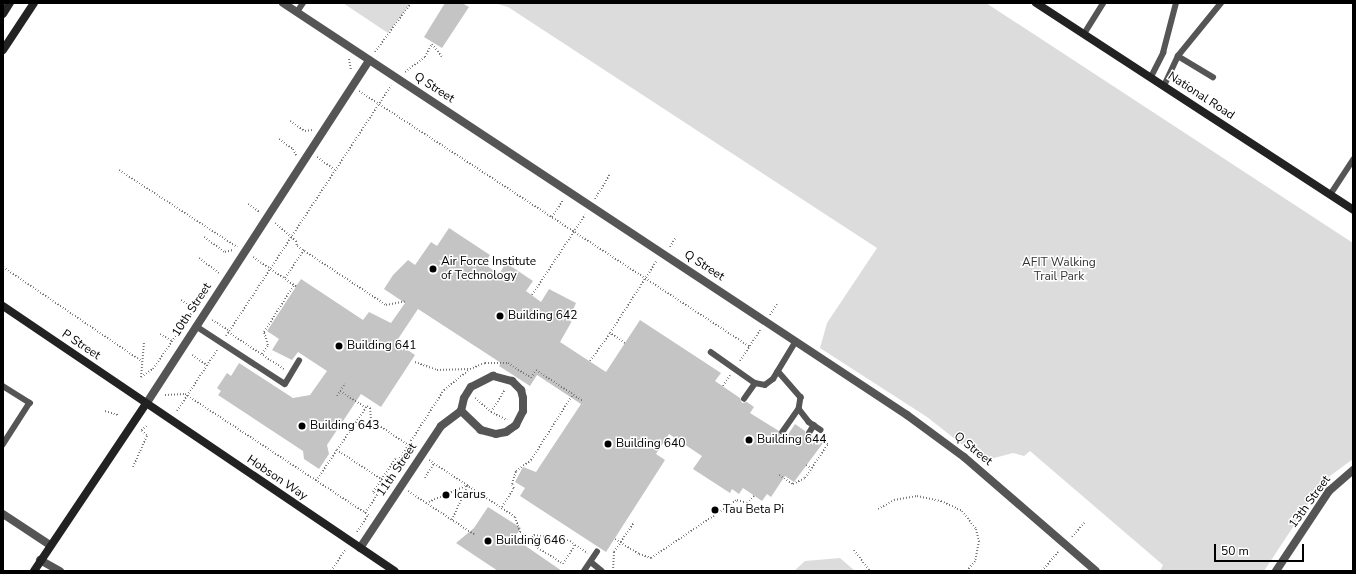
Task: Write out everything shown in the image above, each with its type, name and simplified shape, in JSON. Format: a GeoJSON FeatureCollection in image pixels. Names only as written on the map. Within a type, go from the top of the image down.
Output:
{"type":"FeatureCollection","features":[{"type":"Feature","properties":{"kind":"street"},"geometry":{"type":"LineString","coordinates":[[3,14],[10,3]]}},
{"type":"Feature","properties":{"kind":"street"},"geometry":{"type":"LineString","coordinates":[[3,50],[34,3]]}},
{"type":"Feature","properties":{"kind":"street","name":"Q Street"},"geometry":{"type":"LineString","coordinates":[[283,3],[907,414],[953,448],[1096,571]]}},
{"type":"Feature","properties":{"kind":"street","name":"National Road"},"geometry":{"type":"LineString","coordinates":[[1036,3],[1353,210]]}},
{"type":"Feature","properties":{"kind":"street","name":"10th Street"},"geometry":{"type":"LineString","coordinates":[[34,571],[146,404],[369,60]]}},
{"type":"Feature","properties":{"kind":"street","name":"P Street"},"geometry":{"type":"LineString","coordinates":[[3,306],[146,404]]}},
{"type":"Feature","properties":{"kind":"street"},"geometry":{"type":"LineString","coordinates":[[499,376],[512,381],[521,390],[523,398],[523,411],[516,424],[506,432],[489,433],[474,425],[461,411],[468,392],[486,378],[499,376]]}},
{"type":"Feature","properties":{"kind":"street","name":"Hobson Way"},"geometry":{"type":"LineString","coordinates":[[146,404],[395,571]]}},
{"type":"Feature","properties":{"kind":"street","name":"11th Street"},"geometry":{"type":"LineString","coordinates":[[360,548],[441,426],[461,411]]}},
{"type":"Feature","properties":{"kind":"street","name":"13th Street"},"geometry":{"type":"LineString","coordinates":[[1276,571],[1329,491],[1353,470]]}},
{"type":"Feature","properties":{"kind":"street"},"geometry":{"type":"LineString","coordinates":[[3,514],[50,545]]}},
{"type":"Feature","properties":{"kind":"street"},"geometry":{"type":"LineString","coordinates":[[40,560],[60,571]]}},
{"type":"Feature","properties":{"kind":"lane"},"geometry":{"type":"LineString","coordinates":[[297,12],[303,3]]}},
{"type":"Feature","properties":{"kind":"lane"},"geometry":{"type":"LineString","coordinates":[[1084,34],[1102,3]]}},
{"type":"Feature","properties":{"kind":"lane"},"geometry":{"type":"LineString","coordinates":[[1151,77],[1163,53],[1176,3]]}},
{"type":"Feature","properties":{"kind":"lane"},"geometry":{"type":"LineString","coordinates":[[1164,86],[1178,56],[1221,3]]}},
{"type":"Feature","properties":{"kind":"lane"},"geometry":{"type":"LineString","coordinates":[[1178,56],[1213,78]]}},
{"type":"Feature","properties":{"kind":"lane"},"geometry":{"type":"LineString","coordinates":[[1330,195],[1353,160]]}},
{"type":"Feature","properties":{"kind":"lane"},"geometry":{"type":"LineString","coordinates":[[196,326],[285,384],[299,361]]}},
{"type":"Feature","properties":{"kind":"lane"},"geometry":{"type":"LineString","coordinates":[[711,352],[756,383],[769,384],[796,341]]}},
{"type":"Feature","properties":{"kind":"lane"},"geometry":{"type":"LineString","coordinates":[[778,371],[781,377],[800,393],[801,400],[799,409],[783,432]]}},
{"type":"Feature","properties":{"kind":"lane"},"geometry":{"type":"LineString","coordinates":[[744,399],[756,383]]}},
{"type":"Feature","properties":{"kind":"lane"},"geometry":{"type":"LineString","coordinates":[[3,386],[30,404],[3,445]]}},
{"type":"Feature","properties":{"kind":"lane"},"geometry":{"type":"LineString","coordinates":[[799,409],[814,425],[821,430]]}},
{"type":"Feature","properties":{"kind":"lane"},"geometry":{"type":"LineString","coordinates":[[809,433],[814,425]]}},
{"type":"Feature","properties":{"kind":"lane"},"geometry":{"type":"LineString","coordinates":[[584,571],[594,557],[602,571]]}},
{"type":"Feature","properties":{"kind":"path"},"geometry":{"type":"LineString","coordinates":[[369,60],[410,3]]}},
{"type":"Feature","properties":{"kind":"path"},"geometry":{"type":"LineString","coordinates":[[171,421],[396,78],[425,57],[432,44],[442,57]]}},
{"type":"Feature","properties":{"kind":"path"},"geometry":{"type":"LineString","coordinates":[[348,57],[351,68],[350,73]]}},
{"type":"Feature","properties":{"kind":"path"},"geometry":{"type":"LineString","coordinates":[[352,86],[750,347]]}},
{"type":"Feature","properties":{"kind":"path"},"geometry":{"type":"LineString","coordinates":[[290,121],[304,131],[313,130],[316,126]]}},
{"type":"Feature","properties":{"kind":"path"},"geometry":{"type":"LineString","coordinates":[[279,139],[295,152],[292,162]]}},
{"type":"Feature","properties":{"kind":"path"},"geometry":{"type":"LineString","coordinates":[[309,152],[336,170]]}},
{"type":"Feature","properties":{"kind":"path"},"geometry":{"type":"LineString","coordinates":[[119,170],[271,268],[296,286],[264,332],[268,345],[262,354]]}},
{"type":"Feature","properties":{"kind":"path"},"geometry":{"type":"LineString","coordinates":[[532,295],[591,206],[610,174]]}},
{"type":"Feature","properties":{"kind":"path"},"geometry":{"type":"LineString","coordinates":[[552,218],[569,191]]}},
{"type":"Feature","properties":{"kind":"path"},"geometry":{"type":"LineString","coordinates":[[256,218],[264,206]]}},
{"type":"Feature","properties":{"kind":"path"},"geometry":{"type":"LineString","coordinates":[[204,237],[225,252],[232,252],[240,241]]}},
{"type":"Feature","properties":{"kind":"path"},"geometry":{"type":"LineString","coordinates":[[292,237],[304,250],[386,305],[406,300]]}},
{"type":"Feature","properties":{"kind":"path"},"geometry":{"type":"LineString","coordinates":[[590,361],[662,253],[669,249],[676,237]]}},
{"type":"Feature","properties":{"kind":"path"},"geometry":{"type":"LineString","coordinates":[[285,278],[304,250]]}},
{"type":"Feature","properties":{"kind":"path"},"geometry":{"type":"LineString","coordinates":[[199,258],[219,272],[217,277]]}},
{"type":"Feature","properties":{"kind":"path"},"geometry":{"type":"LineString","coordinates":[[3,267],[143,362]]}},
{"type":"Feature","properties":{"kind":"path"},"geometry":{"type":"LineString","coordinates":[[181,300],[194,309]]}},
{"type":"Feature","properties":{"kind":"path"},"geometry":{"type":"LineString","coordinates":[[144,341],[141,377],[153,369],[199,303]]}},
{"type":"Feature","properties":{"kind":"path"},"geometry":{"type":"LineString","coordinates":[[211,319],[286,370]]}},
{"type":"Feature","properties":{"kind":"path"},"geometry":{"type":"LineString","coordinates":[[610,333],[625,343]]}},
{"type":"Feature","properties":{"kind":"path"},"geometry":{"type":"LineString","coordinates":[[160,334],[172,341]]}},
{"type":"Feature","properties":{"kind":"path"},"geometry":{"type":"LineString","coordinates":[[192,355],[207,365]]}},
{"type":"Feature","properties":{"kind":"path"},"geometry":{"type":"LineString","coordinates":[[415,362],[429,369],[444,371],[470,369]]}},
{"type":"Feature","properties":{"kind":"path"},"geometry":{"type":"LineString","coordinates":[[165,395],[187,396],[365,513],[377,494],[374,492],[395,459],[398,461],[444,390],[470,369],[485,363],[508,364],[531,378],[536,370],[583,400]]}},
{"type":"Feature","properties":{"kind":"path"},"geometry":{"type":"LineString","coordinates":[[491,412],[505,388],[512,381]]}},
{"type":"Feature","properties":{"kind":"path"},"geometry":{"type":"LineString","coordinates":[[337,396],[345,383]]}},
{"type":"Feature","properties":{"kind":"path"},"geometry":{"type":"LineString","coordinates":[[505,388],[510,392]]}},
{"type":"Feature","properties":{"kind":"path"},"geometry":{"type":"LineString","coordinates":[[340,390],[365,407],[370,408],[371,420],[515,516],[520,532],[531,540],[530,543],[563,564],[575,545]]}},
{"type":"Feature","properties":{"kind":"path"},"geometry":{"type":"LineString","coordinates":[[468,392],[477,398],[491,412],[516,424]]}},
{"type":"Feature","properties":{"kind":"path"},"geometry":{"type":"LineString","coordinates":[[502,507],[514,488],[512,484],[516,471],[531,460],[573,394]]}},
{"type":"Feature","properties":{"kind":"path"},"geometry":{"type":"LineString","coordinates":[[316,481],[365,407]]}},
{"type":"Feature","properties":{"kind":"path"},"geometry":{"type":"LineString","coordinates":[[105,411],[118,415]]}},
{"type":"Feature","properties":{"kind":"path"},"geometry":{"type":"LineString","coordinates":[[508,421],[511,418]]}},
{"type":"Feature","properties":{"kind":"path"},"geometry":{"type":"LineString","coordinates":[[133,467],[147,435],[141,430],[148,426]]}},
{"type":"Feature","properties":{"kind":"path"},"geometry":{"type":"LineString","coordinates":[[779,474],[793,484],[805,478],[828,444]]}},
{"type":"Feature","properties":{"kind":"path"},"geometry":{"type":"LineString","coordinates":[[337,450],[382,480],[426,503],[475,535]]}},
{"type":"Feature","properties":{"kind":"path"},"geometry":{"type":"LineString","coordinates":[[425,478],[434,463]]}},
{"type":"Feature","properties":{"kind":"path"},"geometry":{"type":"LineString","coordinates":[[806,465],[812,468]]}},
{"type":"Feature","properties":{"kind":"path"},"geometry":{"type":"LineString","coordinates":[[426,503],[468,485]]}},
{"type":"Feature","properties":{"kind":"path"},"geometry":{"type":"LineString","coordinates":[[452,520],[468,485]]}},
{"type":"Feature","properties":{"kind":"path"},"geometry":{"type":"LineString","coordinates":[[616,539],[639,554],[651,558],[737,500],[747,503],[754,496]]}},
{"type":"Feature","properties":{"kind":"path"},"geometry":{"type":"LineString","coordinates":[[878,509],[894,500],[917,496],[941,501],[962,511],[972,521],[979,541],[975,561],[967,571]]}},
{"type":"Feature","properties":{"kind":"path"},"geometry":{"type":"LineString","coordinates":[[357,532],[368,515]]}},
{"type":"Feature","properties":{"kind":"path"},"geometry":{"type":"LineString","coordinates":[[614,571],[614,552],[634,522]]}},
{"type":"Feature","properties":{"kind":"path"},"geometry":{"type":"LineString","coordinates":[[531,540],[534,535],[570,542],[594,557]]}},
{"type":"Feature","properties":{"kind":"path"},"geometry":{"type":"LineString","coordinates":[[331,571],[346,548]]}},
{"type":"Feature","properties":{"kind":"path"},"geometry":{"type":"LineString","coordinates":[[854,550],[870,571]]}},
{"type":"Feature","properties":{"kind":"green space"},"geometry":{"type":"Polygon","coordinates":[[[343,3],[411,3],[388,33],[343,3]]]}},
{"type":"Feature","properties":{"kind":"green space","name":"AFIT Walking Trail Park"},"geometry":{"type":"Polygon","coordinates":[[[494,3],[986,3],[1353,243],[1353,459],[1330,476],[1316,492],[1264,571],[1160,571],[1163,565],[1030,451],[1024,456],[1013,453],[983,461],[927,417],[820,348],[827,323],[877,248],[508,7],[494,3]]]}},
{"type":"Feature","properties":{"kind":"green space"},"geometry":{"type":"Polygon","coordinates":[[[840,558],[855,571],[794,571],[805,561],[840,558]]]}},
{"type":"Feature","properties":{"kind":"building"},"geometry":{"type":"Polygon","coordinates":[[[445,3],[462,3],[469,7],[442,48],[424,37],[445,3]]]}},
{"type":"Feature","properties":{"kind":"building"},"geometry":{"type":"Polygon","coordinates":[[[449,228],[490,255],[484,264],[499,274],[506,263],[533,281],[526,291],[541,302],[549,289],[576,303],[569,319],[572,321],[560,342],[606,372],[640,320],[721,373],[715,381],[740,398],[742,403],[747,402],[754,407],[750,413],[779,431],[781,436],[787,436],[795,424],[805,431],[806,436],[812,436],[823,443],[794,482],[785,476],[771,497],[767,494],[762,501],[743,488],[739,494],[732,489],[730,493],[693,469],[702,456],[669,434],[656,454],[665,460],[606,552],[520,496],[525,488],[515,482],[523,467],[536,472],[581,404],[537,375],[530,386],[499,366],[501,363],[418,309],[396,342],[415,355],[381,407],[361,394],[327,445],[329,454],[319,469],[304,459],[303,451],[218,395],[221,391],[217,388],[227,373],[231,376],[239,363],[293,398],[310,395],[327,371],[298,352],[292,360],[272,350],[279,339],[267,331],[301,279],[363,320],[369,312],[391,323],[405,303],[384,289],[393,275],[408,260],[415,265],[431,242],[437,246],[449,228]]]}},
{"type":"Feature","properties":{"kind":"building","name":"Building 646"},"geometry":{"type":"Polygon","coordinates":[[[488,507],[521,528],[514,538],[562,571],[498,571],[456,543],[474,528],[488,507]]]}},
{"type":"Feature","properties":{"kind":"place","name":"Air Force Institute of Technology"},"geometry":{"type":"Point","coordinates":[433,269]}},
{"type":"Feature","properties":{"kind":"place","name":"Building 642"},"geometry":{"type":"Point","coordinates":[500,316]}},
{"type":"Feature","properties":{"kind":"place","name":"Building 641"},"geometry":{"type":"Point","coordinates":[339,346]}},
{"type":"Feature","properties":{"kind":"place","name":"Building 643"},"geometry":{"type":"Point","coordinates":[302,426]}},
{"type":"Feature","properties":{"kind":"place","name":"Building 644"},"geometry":{"type":"Point","coordinates":[749,440]}},
{"type":"Feature","properties":{"kind":"place","name":"Building 640"},"geometry":{"type":"Point","coordinates":[608,444]}},
{"type":"Feature","properties":{"kind":"place","name":"Icarus"},"geometry":{"type":"Point","coordinates":[446,495]}},
{"type":"Feature","properties":{"kind":"place","name":"Tau Beta Pi"},"geometry":{"type":"Point","coordinates":[715,510]}},
{"type":"Feature","properties":{"kind":"place","name":"Building 646"},"geometry":{"type":"Point","coordinates":[488,541]}}]}
